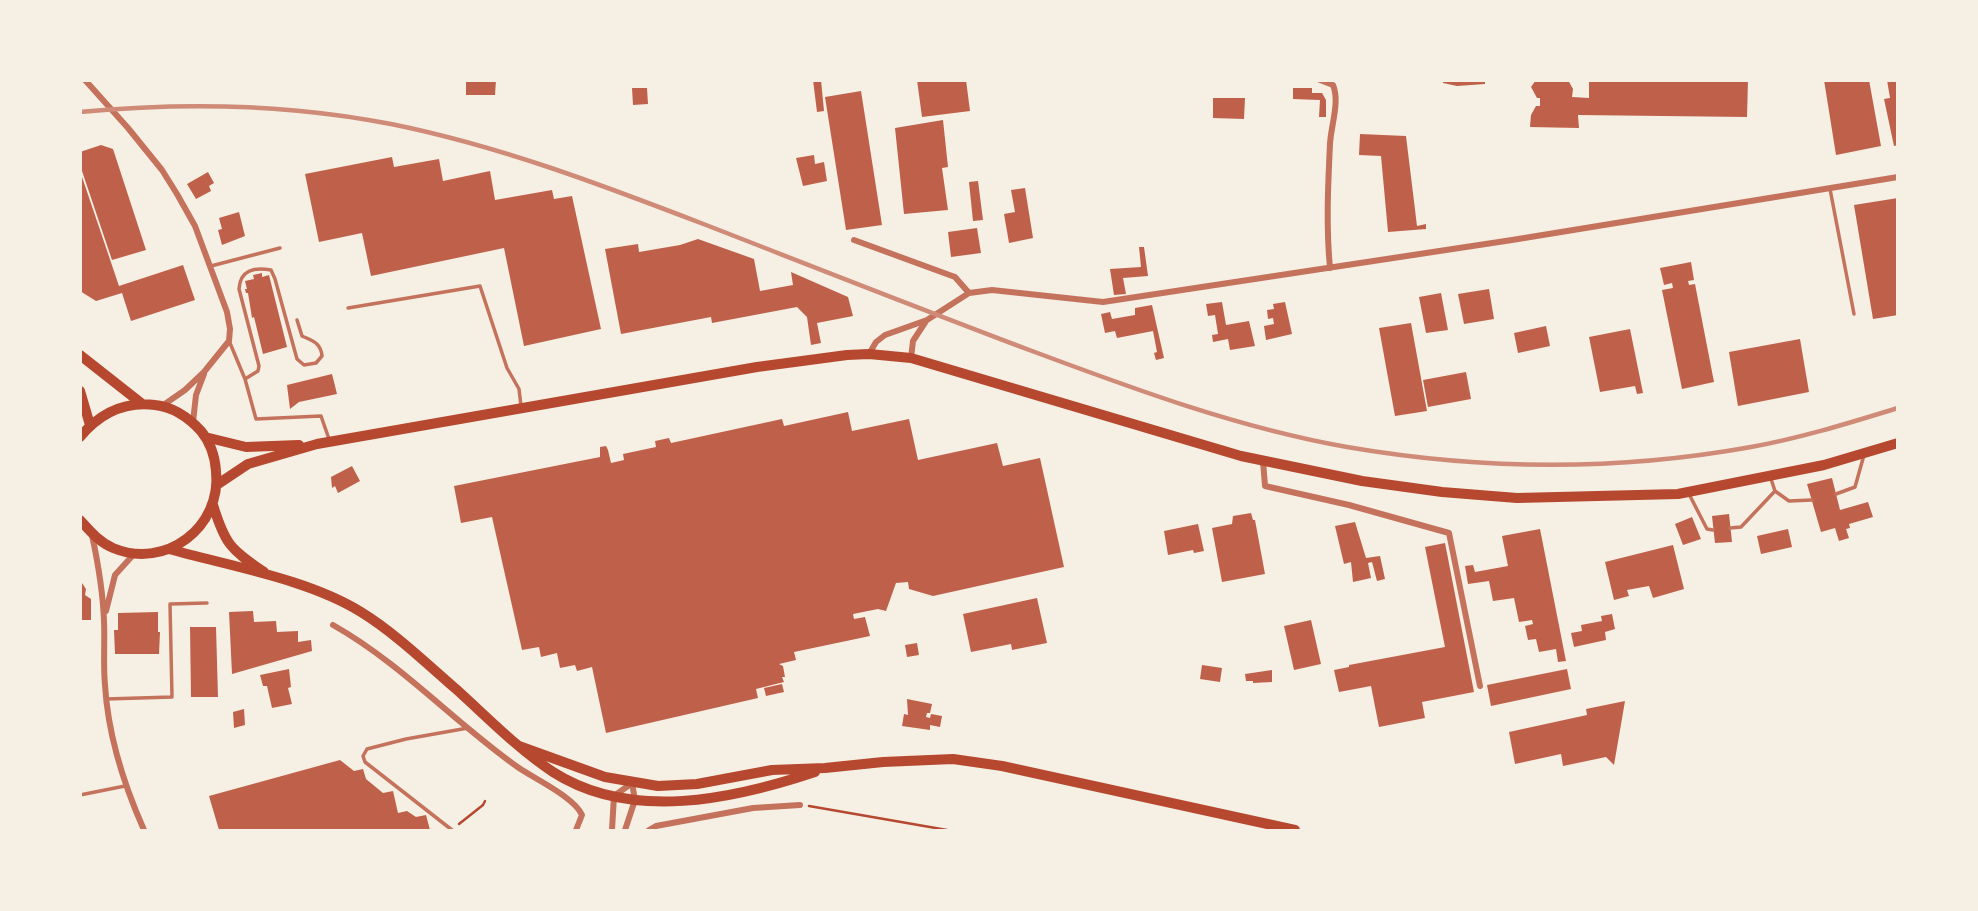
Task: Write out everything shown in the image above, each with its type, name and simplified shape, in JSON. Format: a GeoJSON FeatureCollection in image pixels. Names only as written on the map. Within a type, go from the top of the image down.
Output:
{"type":"FeatureCollection","features":[{"type":"Feature","properties":{"kind":"main road"},"geometry":{"type":"LineString","coordinates":[[205,437],[246,447],[317,444],[757,367],[869,354],[911,358],[1263,461],[1362,481],[1442,492],[1517,498],[1688,492],[1771,477],[1898,443]]}},
{"type":"Feature","properties":{"kind":"main road"},"geometry":{"type":"LineString","coordinates":[[80,355],[141,403]]}},
{"type":"Feature","properties":{"kind":"main road"},"geometry":{"type":"LineString","coordinates":[[80,391],[90,425]]}},
{"type":"Feature","properties":{"kind":"main road"},"geometry":{"type":"LineString","coordinates":[[80,437],[90,425],[114,410],[141,403],[162,406],[178,412],[192,422],[205,437],[215,459],[218,484],[213,505],[203,524],[188,539],[152,554],[134,554],[112,548],[93,535],[80,520]]}},
{"type":"Feature","properties":{"kind":"main road"},"geometry":{"type":"LineString","coordinates":[[218,484],[248,464],[317,444]]}},
{"type":"Feature","properties":{"kind":"main road"},"geometry":{"type":"LineString","coordinates":[[213,505],[222,535],[232,549],[273,578]]}},
{"type":"Feature","properties":{"kind":"main road"},"geometry":{"type":"LineString","coordinates":[[169,549],[326,594],[361,612],[554,773],[598,792],[659,802],[702,800],[783,783],[825,768]]}},
{"type":"Feature","properties":{"kind":"main road"},"geometry":{"type":"LineString","coordinates":[[519,746],[568,765],[632,783],[658,786],[697,785],[772,770],[953,760],[1065,779],[1284,826],[1296,831]]}},
{"type":"Feature","properties":{"kind":"street"},"geometry":{"type":"LineString","coordinates":[[85,80],[162,170],[195,226],[227,312],[229,341],[204,372],[162,406]]}},
{"type":"Feature","properties":{"kind":"street"},"geometry":{"type":"LineString","coordinates":[[1320,80],[1333,85],[1336,93],[1331,142],[1328,246],[1330,268]]}},
{"type":"Feature","properties":{"kind":"street"},"geometry":{"type":"LineString","coordinates":[[869,354],[876,342],[885,335],[927,320],[970,293],[992,290],[1103,302],[1898,177]]}},
{"type":"Feature","properties":{"kind":"street"},"geometry":{"type":"LineString","coordinates":[[854,240],[955,277],[970,293]]}},
{"type":"Feature","properties":{"kind":"street"},"geometry":{"type":"LineString","coordinates":[[911,358],[913,341],[927,320]]}},
{"type":"Feature","properties":{"kind":"street"},"geometry":{"type":"LineString","coordinates":[[192,422],[196,395],[204,372]]}},
{"type":"Feature","properties":{"kind":"street"},"geometry":{"type":"LineString","coordinates":[[1263,461],[1265,486],[1349,505],[1449,533],[1480,686]]}},
{"type":"Feature","properties":{"kind":"street"},"geometry":{"type":"LineString","coordinates":[[93,535],[100,569],[106,699],[125,786],[144,831]]}},
{"type":"Feature","properties":{"kind":"street"},"geometry":{"type":"LineString","coordinates":[[104,620],[115,575],[134,554]]}},
{"type":"Feature","properties":{"kind":"street"},"geometry":{"type":"LineString","coordinates":[[333,625],[372,649],[426,691],[468,729],[579,807],[582,819],[576,831]]}},
{"type":"Feature","properties":{"kind":"street"},"geometry":{"type":"LineString","coordinates":[[612,831],[614,796],[632,783],[635,800],[625,831]]}},
{"type":"Feature","properties":{"kind":"street"},"geometry":{"type":"LineString","coordinates":[[649,831],[656,826],[753,807],[800,805]]}},
{"type":"Feature","properties":{"kind":"lane"},"geometry":{"type":"LineString","coordinates":[[1830,189],[1854,314]]}},
{"type":"Feature","properties":{"kind":"lane"},"geometry":{"type":"LineString","coordinates":[[209,266],[280,248]]}},
{"type":"Feature","properties":{"kind":"lane"},"geometry":{"type":"LineString","coordinates":[[245,379],[258,371],[259,366],[239,289],[239,281],[244,273],[271,270],[297,359],[304,365],[316,363],[322,356],[321,349],[318,344],[302,336],[297,320]]}},
{"type":"Feature","properties":{"kind":"lane"},"geometry":{"type":"LineString","coordinates":[[348,308],[480,286],[507,368],[519,389],[522,408]]}},
{"type":"Feature","properties":{"kind":"lane"},"geometry":{"type":"LineString","coordinates":[[229,341],[245,379],[256,419],[321,416],[330,442]]}},
{"type":"Feature","properties":{"kind":"lane"},"geometry":{"type":"LineString","coordinates":[[1836,494],[1855,487],[1864,454]]}},
{"type":"Feature","properties":{"kind":"lane"},"geometry":{"type":"LineString","coordinates":[[1771,477],[1775,491],[1789,501],[1812,500]]}},
{"type":"Feature","properties":{"kind":"lane"},"geometry":{"type":"LineString","coordinates":[[1730,528],[1741,527],[1775,491]]}},
{"type":"Feature","properties":{"kind":"lane"},"geometry":{"type":"LineString","coordinates":[[1688,492],[1707,530],[1713,530]]}},
{"type":"Feature","properties":{"kind":"lane"},"geometry":{"type":"LineString","coordinates":[[106,699],[172,697],[170,604],[207,603]]}},
{"type":"Feature","properties":{"kind":"lane"},"geometry":{"type":"LineString","coordinates":[[451,830],[365,762],[363,756],[367,749],[468,729]]}},
{"type":"Feature","properties":{"kind":"lane"},"geometry":{"type":"LineString","coordinates":[[80,794],[125,786]]}},
{"type":"Feature","properties":{"kind":"path"},"geometry":{"type":"LineString","coordinates":[[451,830],[485,801]]}},
{"type":"Feature","properties":{"kind":"path"},"geometry":{"type":"LineString","coordinates":[[800,805],[945,830]]}},
{"type":"Feature","properties":{"kind":"building"},"geometry":{"type":"Polygon","coordinates":[[[466,80],[496,80],[495,95],[466,95],[466,80]]]}},
{"type":"Feature","properties":{"kind":"building"},"geometry":{"type":"Polygon","coordinates":[[[813,80],[821,80],[824,111],[817,112],[813,80]]]}},
{"type":"Feature","properties":{"kind":"building"},"geometry":{"type":"Polygon","coordinates":[[[917,80],[966,80],[970,111],[922,117],[917,80]]]}},
{"type":"Feature","properties":{"kind":"building"},"geometry":{"type":"Polygon","coordinates":[[[1443,80],[1485,80],[1485,84],[1457,86],[1443,83],[1443,80]]]}},
{"type":"Feature","properties":{"kind":"building"},"geometry":{"type":"Polygon","coordinates":[[[1536,80],[1568,80],[1573,89],[1572,97],[1589,98],[1589,80],[1748,80],[1747,117],[1578,115],[1579,128],[1530,127],[1531,115],[1536,106],[1540,106],[1540,98],[1537,98],[1531,87],[1536,80]]]}},
{"type":"Feature","properties":{"kind":"building"},"geometry":{"type":"Polygon","coordinates":[[[1824,80],[1869,80],[1881,146],[1836,155],[1824,80]]]}},
{"type":"Feature","properties":{"kind":"building"},"geometry":{"type":"Polygon","coordinates":[[[1887,80],[1898,80],[1898,145],[1894,146],[1884,99],[1890,98],[1887,80]]]}},
{"type":"Feature","properties":{"kind":"building"},"geometry":{"type":"Polygon","coordinates":[[[632,88],[647,88],[648,104],[633,105],[632,88]]]}},
{"type":"Feature","properties":{"kind":"building"},"geometry":{"type":"Polygon","coordinates":[[[1293,88],[1312,88],[1312,93],[1322,93],[1326,100],[1326,117],[1319,117],[1320,100],[1293,99],[1293,88]]]}},
{"type":"Feature","properties":{"kind":"building"},"geometry":{"type":"Polygon","coordinates":[[[861,91],[882,225],[846,230],[825,97],[861,91]]]}},
{"type":"Feature","properties":{"kind":"building"},"geometry":{"type":"Polygon","coordinates":[[[1213,98],[1245,98],[1244,119],[1213,118],[1213,98]]]}},
{"type":"Feature","properties":{"kind":"building"},"geometry":{"type":"Polygon","coordinates":[[[943,120],[948,167],[942,168],[948,210],[904,214],[895,128],[943,120]]]}},
{"type":"Feature","properties":{"kind":"building"},"geometry":{"type":"Polygon","coordinates":[[[1360,134],[1406,136],[1417,226],[1426,224],[1426,229],[1388,232],[1381,156],[1359,155],[1360,134]]]}},
{"type":"Feature","properties":{"kind":"building"},"geometry":{"type":"Polygon","coordinates":[[[101,145],[113,149],[146,250],[112,260],[80,165],[80,152],[101,145]]]}},
{"type":"Feature","properties":{"kind":"building"},"geometry":{"type":"Polygon","coordinates":[[[814,155],[815,164],[824,162],[827,181],[803,186],[796,158],[814,155]]]}},
{"type":"Feature","properties":{"kind":"building"},"geometry":{"type":"Polygon","coordinates":[[[392,157],[394,167],[439,159],[443,181],[490,171],[495,200],[552,190],[554,199],[572,196],[601,329],[524,346],[504,248],[371,276],[362,233],[319,242],[305,174],[392,157]]]}},
{"type":"Feature","properties":{"kind":"building"},"geometry":{"type":"Polygon","coordinates":[[[80,171],[119,286],[183,265],[195,300],[131,321],[122,293],[96,301],[80,291],[80,171]]]}},
{"type":"Feature","properties":{"kind":"building"},"geometry":{"type":"Polygon","coordinates":[[[208,172],[214,183],[209,186],[211,191],[196,199],[187,184],[208,172]]]}},
{"type":"Feature","properties":{"kind":"building"},"geometry":{"type":"Polygon","coordinates":[[[978,181],[983,220],[973,221],[969,182],[978,181]]]}},
{"type":"Feature","properties":{"kind":"building"},"geometry":{"type":"Polygon","coordinates":[[[1025,188],[1033,238],[1009,243],[1004,214],[1015,212],[1011,190],[1025,188]]]}},
{"type":"Feature","properties":{"kind":"building"},"geometry":{"type":"Polygon","coordinates":[[[1898,198],[1898,315],[1873,319],[1854,205],[1898,198]]]}},
{"type":"Feature","properties":{"kind":"building"},"geometry":{"type":"Polygon","coordinates":[[[239,212],[245,236],[222,245],[218,230],[222,229],[219,218],[239,212]]]}},
{"type":"Feature","properties":{"kind":"building"},"geometry":{"type":"Polygon","coordinates":[[[977,228],[981,253],[951,257],[948,232],[977,228]]]}},
{"type":"Feature","properties":{"kind":"building"},"geometry":{"type":"Polygon","coordinates":[[[698,239],[754,259],[760,291],[793,285],[791,272],[848,297],[853,316],[817,323],[821,343],[811,345],[807,317],[797,307],[712,323],[711,317],[621,334],[605,249],[638,244],[639,252],[698,239]]]}},
{"type":"Feature","properties":{"kind":"building"},"geometry":{"type":"Polygon","coordinates":[[[1139,247],[1144,247],[1148,276],[1123,278],[1126,294],[1114,295],[1110,269],[1141,267],[1139,247]]]}},
{"type":"Feature","properties":{"kind":"building"},"geometry":{"type":"Polygon","coordinates":[[[1691,262],[1694,280],[1688,281],[1689,285],[1695,284],[1714,382],[1682,389],[1662,290],[1673,288],[1672,283],[1664,285],[1660,268],[1691,262]]]}},
{"type":"Feature","properties":{"kind":"building"},"geometry":{"type":"Polygon","coordinates":[[[262,273],[262,277],[269,275],[287,347],[263,354],[245,289],[245,281],[262,273]]]}},
{"type":"Feature","properties":{"kind":"building"},"geometry":{"type":"Polygon","coordinates":[[[1489,289],[1494,319],[1464,324],[1458,294],[1489,289]]]}},
{"type":"Feature","properties":{"kind":"building"},"geometry":{"type":"Polygon","coordinates":[[[1441,293],[1448,330],[1426,333],[1419,297],[1441,293]]]}},
{"type":"Feature","properties":{"kind":"building"},"geometry":{"type":"Polygon","coordinates":[[[1222,302],[1226,325],[1249,321],[1255,346],[1230,350],[1228,339],[1213,342],[1212,335],[1218,334],[1215,315],[1208,316],[1206,304],[1222,302]]]}},
{"type":"Feature","properties":{"kind":"building"},"geometry":{"type":"Polygon","coordinates":[[[1285,302],[1292,334],[1266,340],[1264,326],[1274,324],[1273,318],[1268,319],[1267,310],[1274,309],[1273,304],[1285,302]]]}},
{"type":"Feature","properties":{"kind":"building"},"geometry":{"type":"Polygon","coordinates":[[[1152,305],[1164,358],[1156,360],[1153,331],[1117,338],[1115,331],[1105,333],[1101,314],[1110,312],[1112,319],[1135,315],[1135,308],[1152,305]]]}},
{"type":"Feature","properties":{"kind":"building"},"geometry":{"type":"Polygon","coordinates":[[[1411,323],[1427,411],[1395,416],[1379,328],[1411,323]]]}},
{"type":"Feature","properties":{"kind":"building"},"geometry":{"type":"Polygon","coordinates":[[[1546,326],[1550,346],[1518,353],[1514,333],[1546,326]]]}},
{"type":"Feature","properties":{"kind":"building"},"geometry":{"type":"Polygon","coordinates":[[[1630,329],[1643,393],[1637,394],[1635,386],[1600,392],[1589,337],[1630,329]]]}},
{"type":"Feature","properties":{"kind":"building"},"geometry":{"type":"Polygon","coordinates":[[[1800,339],[1809,392],[1738,406],[1729,352],[1800,339]]]}},
{"type":"Feature","properties":{"kind":"building"},"geometry":{"type":"Polygon","coordinates":[[[1466,372],[1471,399],[1428,407],[1423,380],[1466,372]]]}},
{"type":"Feature","properties":{"kind":"building"},"geometry":{"type":"Polygon","coordinates":[[[332,374],[337,394],[299,402],[290,409],[287,385],[332,374]]]}},
{"type":"Feature","properties":{"kind":"building"},"geometry":{"type":"Polygon","coordinates":[[[848,412],[852,431],[909,419],[918,460],[997,443],[1003,466],[1040,458],[1064,567],[933,596],[909,589],[908,582],[896,583],[886,611],[878,609],[853,614],[854,619],[865,617],[870,636],[794,652],[796,660],[779,664],[783,666],[784,682],[756,689],[758,698],[606,733],[592,667],[577,671],[575,665],[560,668],[557,653],[541,657],[539,647],[522,650],[492,517],[461,523],[454,486],[600,457],[600,447],[606,446],[611,463],[624,460],[623,454],[656,447],[655,441],[669,438],[671,443],[782,419],[784,426],[848,412]]]}},
{"type":"Feature","properties":{"kind":"building"},"geometry":{"type":"Polygon","coordinates":[[[352,466],[360,481],[338,493],[335,486],[332,488],[331,477],[352,466]]]}},
{"type":"Feature","properties":{"kind":"building"},"geometry":{"type":"Polygon","coordinates":[[[1832,478],[1840,510],[1868,502],[1873,517],[1849,524],[1850,528],[1846,529],[1849,538],[1839,541],[1835,528],[1821,532],[1807,484],[1832,478]]]}},
{"type":"Feature","properties":{"kind":"building"},"geometry":{"type":"Polygon","coordinates":[[[1251,513],[1255,520],[1265,574],[1222,582],[1212,528],[1232,524],[1233,516],[1251,513]]]}},
{"type":"Feature","properties":{"kind":"building"},"geometry":{"type":"Polygon","coordinates":[[[1729,514],[1732,542],[1715,543],[1712,516],[1729,514]]]}},
{"type":"Feature","properties":{"kind":"building"},"geometry":{"type":"Polygon","coordinates":[[[1692,517],[1701,539],[1683,545],[1675,524],[1692,517]]]}},
{"type":"Feature","properties":{"kind":"building"},"geometry":{"type":"Polygon","coordinates":[[[1355,522],[1366,558],[1380,556],[1385,579],[1377,581],[1372,562],[1368,563],[1371,578],[1353,582],[1351,562],[1344,564],[1335,526],[1355,522]]]}},
{"type":"Feature","properties":{"kind":"building"},"geometry":{"type":"Polygon","coordinates":[[[1198,524],[1204,551],[1194,553],[1193,550],[1168,555],[1164,531],[1198,524]]]}},
{"type":"Feature","properties":{"kind":"building"},"geometry":{"type":"Polygon","coordinates":[[[1540,529],[1566,661],[1558,662],[1556,649],[1539,652],[1536,639],[1528,640],[1525,626],[1533,624],[1532,620],[1519,622],[1514,598],[1493,601],[1489,581],[1468,584],[1465,566],[1473,565],[1475,572],[1508,566],[1502,536],[1540,529]]]}},
{"type":"Feature","properties":{"kind":"building"},"geometry":{"type":"Polygon","coordinates":[[[1788,529],[1792,547],[1761,554],[1757,536],[1788,529]]]}},
{"type":"Feature","properties":{"kind":"building"},"geometry":{"type":"Polygon","coordinates":[[[1445,543],[1474,692],[1422,702],[1425,718],[1379,727],[1371,686],[1339,692],[1334,670],[1445,647],[1425,547],[1445,543]]]}},
{"type":"Feature","properties":{"kind":"building"},"geometry":{"type":"Polygon","coordinates":[[[1673,545],[1684,589],[1653,598],[1649,586],[1627,590],[1629,596],[1614,600],[1605,562],[1673,545]]]}},
{"type":"Feature","properties":{"kind":"building"},"geometry":{"type":"Polygon","coordinates":[[[80,580],[86,589],[85,595],[91,599],[91,620],[80,620],[80,580]]]}},
{"type":"Feature","properties":{"kind":"building"},"geometry":{"type":"Polygon","coordinates":[[[1037,598],[1047,643],[1012,650],[1011,644],[971,652],[963,614],[1037,598]]]}},
{"type":"Feature","properties":{"kind":"building"},"geometry":{"type":"Polygon","coordinates":[[[253,611],[254,622],[276,621],[277,632],[298,631],[298,642],[311,640],[312,651],[232,674],[229,612],[253,611]]]}},
{"type":"Feature","properties":{"kind":"building"},"geometry":{"type":"Polygon","coordinates":[[[158,612],[159,654],[115,654],[114,630],[118,630],[118,613],[158,612]]]}},
{"type":"Feature","properties":{"kind":"building"},"geometry":{"type":"Polygon","coordinates":[[[1612,614],[1615,629],[1605,632],[1606,640],[1574,647],[1571,633],[1582,631],[1581,625],[1602,621],[1601,616],[1612,614]]]}},
{"type":"Feature","properties":{"kind":"building"},"geometry":{"type":"Polygon","coordinates":[[[1311,620],[1321,664],[1294,670],[1284,626],[1311,620]]]}},
{"type":"Feature","properties":{"kind":"building"},"geometry":{"type":"Polygon","coordinates":[[[190,627],[216,627],[218,697],[191,697],[190,627]]]}},
{"type":"Feature","properties":{"kind":"building"},"geometry":{"type":"Polygon","coordinates":[[[917,643],[919,655],[907,657],[905,645],[917,643]]]}},
{"type":"Feature","properties":{"kind":"building"},"geometry":{"type":"Polygon","coordinates":[[[1202,665],[1222,668],[1220,682],[1200,679],[1202,665]]]}},
{"type":"Feature","properties":{"kind":"building"},"geometry":{"type":"Polygon","coordinates":[[[289,669],[291,687],[288,688],[292,704],[272,708],[267,686],[263,686],[260,675],[289,669]]]}},
{"type":"Feature","properties":{"kind":"building"},"geometry":{"type":"Polygon","coordinates":[[[1567,669],[1571,689],[1491,706],[1487,685],[1567,669]]]}},
{"type":"Feature","properties":{"kind":"building"},"geometry":{"type":"Polygon","coordinates":[[[1272,670],[1272,682],[1246,681],[1245,674],[1272,670]]]}},
{"type":"Feature","properties":{"kind":"building"},"geometry":{"type":"Polygon","coordinates":[[[782,684],[784,692],[766,696],[764,688],[782,684]]]}},
{"type":"Feature","properties":{"kind":"building"},"geometry":{"type":"Polygon","coordinates":[[[907,699],[932,704],[926,717],[930,718],[931,714],[942,716],[940,727],[930,725],[930,730],[902,726],[904,714],[908,715],[907,699]]]}},
{"type":"Feature","properties":{"kind":"building"},"geometry":{"type":"Polygon","coordinates":[[[1625,701],[1614,765],[1606,757],[1563,766],[1561,754],[1515,764],[1509,732],[1587,715],[1586,709],[1625,701]]]}},
{"type":"Feature","properties":{"kind":"building"},"geometry":{"type":"Polygon","coordinates":[[[244,709],[245,725],[234,728],[233,712],[244,709]]]}},
{"type":"Feature","properties":{"kind":"building"},"geometry":{"type":"Polygon","coordinates":[[[340,760],[354,771],[363,769],[366,779],[383,793],[393,791],[398,813],[407,811],[416,817],[426,815],[430,830],[219,830],[209,796],[340,760]]]}},
{"type":"Feature","properties":{"kind":"railway"},"geometry":{"type":"LineString","coordinates":[[80,112],[197,106],[314,112],[391,124],[472,143],[628,195],[991,336],[1148,393],[1267,429],[1347,447],[1448,460],[1549,465],[1600,464],[1701,455],[1770,443],[1898,408]]}}]}
